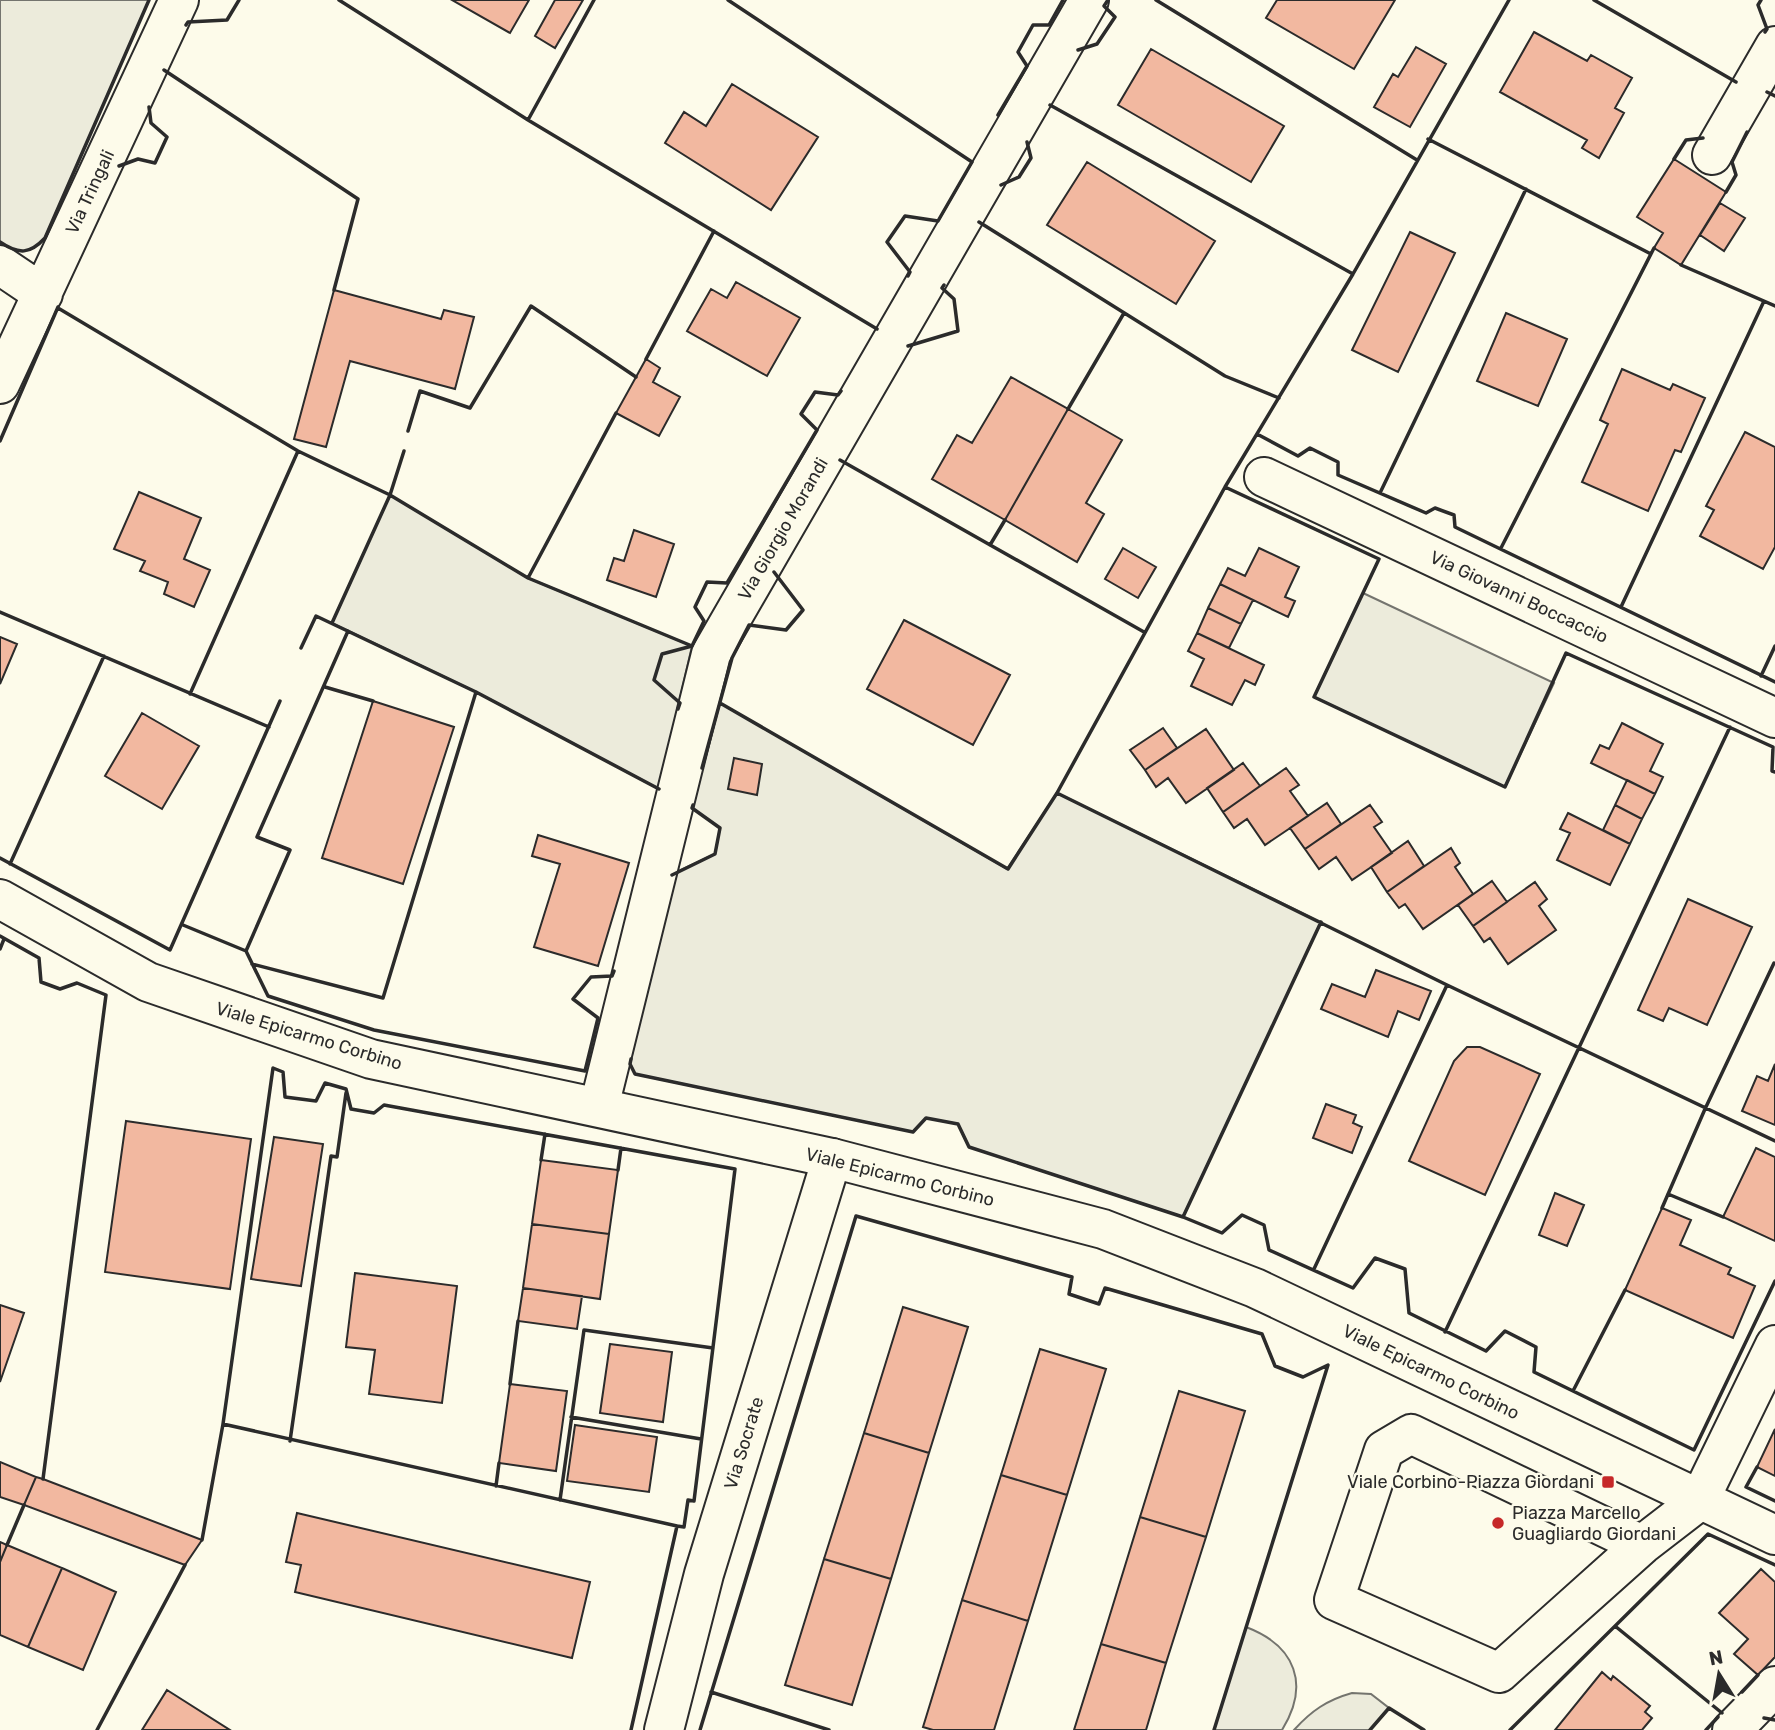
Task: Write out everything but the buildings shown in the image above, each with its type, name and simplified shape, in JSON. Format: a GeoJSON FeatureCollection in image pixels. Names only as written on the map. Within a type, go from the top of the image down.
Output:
{"type":"FeatureCollection","features":[{"type":"Feature","properties":{"kind":"street","name":"Via Tringali"},"geometry":{"type":"LineString","coordinates":[[0,384],[179,0]]}},
{"type":"Feature","properties":{"kind":"street","name":"Via Giorgio Morandi"},"geometry":{"type":"LineString","coordinates":[[599,1107],[711,654],[1089,0]]}},
{"type":"Feature","properties":{"kind":"street"},"geometry":{"type":"LineString","coordinates":[[1712,155],[1775,46]]}},
{"type":"Feature","properties":{"kind":"street"},"geometry":{"type":"LineString","coordinates":[[0,265],[43,294]]}},
{"type":"Feature","properties":{"kind":"street","name":"Via Giovanni Boccaccio"},"geometry":{"type":"LineString","coordinates":[[1264,477],[1775,718]]}},
{"type":"Feature","properties":{"kind":"street","name":"Viale Epicarmo Corbino"},"geometry":{"type":"LineString","coordinates":[[0,899],[148,982],[371,1059],[832,1158],[1103,1229],[1242,1283],[1775,1535]]}},
{"type":"Feature","properties":{"kind":"street","name":"Via Socrate"},"geometry":{"type":"LineString","coordinates":[[664,1730],[704,1574],[832,1158]]}},
{"type":"Feature","properties":{"kind":"street"},"geometry":{"type":"LineString","coordinates":[[1642,1545],[1411,1434],[1384,1450],[1334,1600],[1499,1673],[1642,1545],[1699,1500],[1775,1345]]}},
{"type":"Feature","properties":{"kind":"street"},"geometry":{"type":"LineString","coordinates":[[1732,1730],[1775,1686]]}},
{"type":"Feature","properties":{"kind":"shaded area"},"geometry":{"type":"Polygon","coordinates":[[[0,0],[149,0],[45,238],[24,251],[0,242],[0,0]]]}},
{"type":"Feature","properties":{"kind":"shaded area"},"geometry":{"type":"Polygon","coordinates":[[[390,495],[528,578],[692,646],[659,789],[476,692],[332,623],[390,495]]]}},
{"type":"Feature","properties":{"kind":"shaded area"},"geometry":{"type":"Polygon","coordinates":[[[1363,593],[1554,683],[1505,787],[1314,697],[1363,593]]]}},
{"type":"Feature","properties":{"kind":"shaded area"},"geometry":{"type":"Polygon","coordinates":[[[720,703],[1007,869],[1057,793],[1321,922],[1183,1217],[969,1147],[958,1124],[926,1118],[913,1132],[635,1074],[630,1064],[672,874],[715,854],[720,828],[692,808],[720,703]]]}},
{"type":"Feature","properties":{"kind":"shaded area"},"geometry":{"type":"Polygon","coordinates":[[[1246,1627],[1277,1645],[1287,1656],[1293,1669],[1295,1698],[1282,1730],[1214,1730],[1246,1627]]]}},
{"type":"Feature","properties":{"kind":"shaded area"},"geometry":{"type":"Polygon","coordinates":[[[1352,1693],[1371,1694],[1389,1708],[1370,1730],[1294,1730],[1320,1707],[1352,1693]]]}},
{"type":"Feature","properties":{"kind":"wall"},"geometry":{"type":"LineString","coordinates":[[0,242],[24,251],[45,238],[149,0]]}},
{"type":"Feature","properties":{"kind":"wall"},"geometry":{"type":"LineString","coordinates":[[186,25],[188,22],[227,20],[239,0]]}},
{"type":"Feature","properties":{"kind":"wall"},"geometry":{"type":"LineString","coordinates":[[339,0],[528,120],[877,329]]}},
{"type":"Feature","properties":{"kind":"wall"},"geometry":{"type":"LineString","coordinates":[[528,120],[594,0]]}},
{"type":"Feature","properties":{"kind":"wall"},"geometry":{"type":"LineString","coordinates":[[728,0],[972,162],[938,221],[905,216],[887,242],[910,272],[908,276]]}},
{"type":"Feature","properties":{"kind":"wall"},"geometry":{"type":"LineString","coordinates":[[998,115],[1027,66],[1018,52],[1033,25],[1049,25],[1063,0]]}},
{"type":"Feature","properties":{"kind":"wall"},"geometry":{"type":"LineString","coordinates":[[1078,50],[1097,44],[1115,17],[1104,6],[1108,0]]}},
{"type":"Feature","properties":{"kind":"wall"},"geometry":{"type":"LineString","coordinates":[[1156,0],[1417,160]]}},
{"type":"Feature","properties":{"kind":"wall"},"geometry":{"type":"LineString","coordinates":[[720,703],[1008,869],[1057,793],[1225,487],[1353,274],[1509,0]]}},
{"type":"Feature","properties":{"kind":"wall"},"geometry":{"type":"LineString","coordinates":[[1594,0],[1736,82]]}},
{"type":"Feature","properties":{"kind":"wall"},"geometry":{"type":"LineString","coordinates":[[1761,0],[1758,5],[1767,29],[1765,32]]}},
{"type":"Feature","properties":{"kind":"wall"},"geometry":{"type":"LineString","coordinates":[[164,70],[358,199],[334,290]]}},
{"type":"Feature","properties":{"kind":"wall"},"geometry":{"type":"LineString","coordinates":[[1767,92],[1775,96]]}},
{"type":"Feature","properties":{"kind":"wall"},"geometry":{"type":"LineString","coordinates":[[1050,105],[1353,274]]}},
{"type":"Feature","properties":{"kind":"wall"},"geometry":{"type":"LineString","coordinates":[[119,166],[138,159],[155,163],[167,137],[151,123],[149,107]]}},
{"type":"Feature","properties":{"kind":"wall"},"geometry":{"type":"LineString","coordinates":[[1726,192],[1736,175],[1732,162],[1747,132]]}},
{"type":"Feature","properties":{"kind":"wall"},"geometry":{"type":"LineString","coordinates":[[1674,159],[1686,140],[1703,138]]}},
{"type":"Feature","properties":{"kind":"wall"},"geometry":{"type":"LineString","coordinates":[[1428,139],[1651,254]]}},
{"type":"Feature","properties":{"kind":"wall"},"geometry":{"type":"LineString","coordinates":[[1001,185],[1019,177],[1031,158],[1027,142]]}},
{"type":"Feature","properties":{"kind":"wall"},"geometry":{"type":"LineString","coordinates":[[1380,493],[1526,189]]}},
{"type":"Feature","properties":{"kind":"wall"},"geometry":{"type":"LineString","coordinates":[[979,222],[1225,376],[1279,398]]}},
{"type":"Feature","properties":{"kind":"wall"},"geometry":{"type":"LineString","coordinates":[[646,359],[714,231]]}},
{"type":"Feature","properties":{"kind":"wall"},"geometry":{"type":"LineString","coordinates":[[1501,548],[1654,248]]}},
{"type":"Feature","properties":{"kind":"wall"},"geometry":{"type":"LineString","coordinates":[[1681,265],[1775,306]]}},
{"type":"Feature","properties":{"kind":"wall"},"geometry":{"type":"LineString","coordinates":[[908,346],[958,331],[954,299],[942,288],[944,285]]}},
{"type":"Feature","properties":{"kind":"wall"},"geometry":{"type":"LineString","coordinates":[[1621,607],[1764,301]]}},
{"type":"Feature","properties":{"kind":"wall"},"geometry":{"type":"LineString","coordinates":[[408,431],[420,391],[470,408],[531,306],[636,377]]}},
{"type":"Feature","properties":{"kind":"wall"},"geometry":{"type":"LineString","coordinates":[[0,441],[58,307]]}},
{"type":"Feature","properties":{"kind":"wall"},"geometry":{"type":"LineString","coordinates":[[58,308],[298,451],[390,495],[528,578],[692,646]]}},
{"type":"Feature","properties":{"kind":"wall"},"geometry":{"type":"LineString","coordinates":[[1068,409],[1124,313]]}},
{"type":"Feature","properties":{"kind":"wall"},"geometry":{"type":"LineString","coordinates":[[678,709],[680,703],[654,680],[662,654],[692,646],[704,621],[695,607],[707,582],[727,583],[817,430],[801,414],[815,392],[838,395],[841,391]]}},
{"type":"Feature","properties":{"kind":"wall"},"geometry":{"type":"LineString","coordinates":[[528,578],[616,413]]}},
{"type":"Feature","properties":{"kind":"wall"},"geometry":{"type":"LineString","coordinates":[[1257,434],[1298,456],[1310,448],[1338,462],[1338,475],[1426,513],[1435,508],[1454,515],[1455,527],[1775,682]]}},
{"type":"Feature","properties":{"kind":"wall"},"geometry":{"type":"LineString","coordinates":[[190,694],[298,451]]}},
{"type":"Feature","properties":{"kind":"wall"},"geometry":{"type":"LineString","coordinates":[[332,623],[390,495],[404,451]]}},
{"type":"Feature","properties":{"kind":"wall"},"geometry":{"type":"LineString","coordinates":[[840,460],[1144,632]]}},
{"type":"Feature","properties":{"kind":"wall"},"geometry":{"type":"LineString","coordinates":[[1225,487],[1379,559],[1314,697],[1505,787],[1566,653],[1773,747],[1772,771],[1775,772]]}},
{"type":"Feature","properties":{"kind":"wall"},"geometry":{"type":"LineString","coordinates":[[990,545],[1005,520]]}},
{"type":"Feature","properties":{"kind":"wall"},"geometry":{"type":"LineString","coordinates":[[702,768],[732,658],[749,625],[786,630],[803,610],[774,572]]}},
{"type":"Feature","properties":{"kind":"wall"},"geometry":{"type":"LineString","coordinates":[[0,612],[269,727]]}},
{"type":"Feature","properties":{"kind":"wall"},"geometry":{"type":"LineString","coordinates":[[301,648],[316,616],[476,692],[659,789]]}},
{"type":"Feature","properties":{"kind":"wall"},"geometry":{"type":"LineString","coordinates":[[246,951],[290,850],[257,837],[348,631]]}},
{"type":"Feature","properties":{"kind":"wall"},"geometry":{"type":"LineString","coordinates":[[1761,676],[1775,646]]}},
{"type":"Feature","properties":{"kind":"wall"},"geometry":{"type":"LineString","coordinates":[[10,864],[104,656]]}},
{"type":"Feature","properties":{"kind":"wall"},"geometry":{"type":"LineString","coordinates":[[325,687],[373,701]]}},
{"type":"Feature","properties":{"kind":"wall"},"geometry":{"type":"LineString","coordinates":[[252,964],[383,998],[476,692]]}},
{"type":"Feature","properties":{"kind":"wall"},"geometry":{"type":"LineString","coordinates":[[0,858],[170,950],[280,701]]}},
{"type":"Feature","properties":{"kind":"wall"},"geometry":{"type":"LineString","coordinates":[[1445,1332],[1730,727]]}},
{"type":"Feature","properties":{"kind":"wall"},"geometry":{"type":"LineString","coordinates":[[1057,793],[1447,985],[1775,1141]]}},
{"type":"Feature","properties":{"kind":"wall"},"geometry":{"type":"LineString","coordinates":[[672,875],[715,854],[720,828],[692,808],[693,805]]}},
{"type":"Feature","properties":{"kind":"wall"},"geometry":{"type":"LineString","coordinates":[[1183,1217],[1321,922]]}},
{"type":"Feature","properties":{"kind":"wall"},"geometry":{"type":"LineString","coordinates":[[183,925],[246,951],[268,996],[374,1030],[585,1071],[598,1018],[573,999],[591,977],[612,976],[614,971]]}},
{"type":"Feature","properties":{"kind":"wall"},"geometry":{"type":"LineString","coordinates":[[0,936],[39,958],[41,982],[60,989],[77,983],[106,995],[43,1479]]}},
{"type":"Feature","properties":{"kind":"wall"},"geometry":{"type":"LineString","coordinates":[[0,949],[4,939]]}},
{"type":"Feature","properties":{"kind":"wall"},"geometry":{"type":"LineString","coordinates":[[1662,1208],[1774,963]]}},
{"type":"Feature","properties":{"kind":"wall"},"geometry":{"type":"LineString","coordinates":[[1314,1269],[1447,985]]}},
{"type":"Feature","properties":{"kind":"wall"},"geometry":{"type":"LineString","coordinates":[[631,1059],[630,1064],[635,1074],[913,1132],[926,1118],[958,1124],[969,1147],[1183,1217],[1222,1233],[1242,1215],[1264,1225],[1269,1250],[1353,1288],[1375,1258],[1405,1269],[1409,1313],[1486,1351],[1505,1331],[1536,1347],[1534,1372],[1694,1450],[1775,1281]]}},
{"type":"Feature","properties":{"kind":"wall"},"geometry":{"type":"LineString","coordinates":[[202,1540],[223,1424],[273,1068],[283,1072],[285,1097],[316,1101],[325,1083],[346,1089],[351,1109],[374,1113],[384,1105],[735,1169],[694,1501],[688,1500],[684,1527],[677,1526]]}},
{"type":"Feature","properties":{"kind":"wall"},"geometry":{"type":"LineString","coordinates":[[290,1441],[331,1156],[337,1157],[346,1093]]}},
{"type":"Feature","properties":{"kind":"wall"},"geometry":{"type":"LineString","coordinates":[[541,1160],[545,1134]]}},
{"type":"Feature","properties":{"kind":"wall"},"geometry":{"type":"LineString","coordinates":[[618,1170],[621,1148]]}},
{"type":"Feature","properties":{"kind":"wall"},"geometry":{"type":"LineString","coordinates":[[1668,1194],[1723,1217]]}},
{"type":"Feature","properties":{"kind":"wall"},"geometry":{"type":"LineString","coordinates":[[700,1730],[856,1216],[1072,1277],[1069,1294],[1099,1304],[1105,1288],[1262,1334],[1275,1366],[1303,1377],[1328,1365],[1214,1730]]}},
{"type":"Feature","properties":{"kind":"wall"},"geometry":{"type":"LineString","coordinates":[[1573,1391],[1625,1290]]}},
{"type":"Feature","properties":{"kind":"wall"},"geometry":{"type":"LineString","coordinates":[[510,1384],[518,1321]]}},
{"type":"Feature","properties":{"kind":"wall"},"geometry":{"type":"LineString","coordinates":[[560,1500],[584,1330],[713,1348]]}},
{"type":"Feature","properties":{"kind":"wall"},"geometry":{"type":"LineString","coordinates":[[571,1417],[701,1439]]}},
{"type":"Feature","properties":{"kind":"wall"},"geometry":{"type":"LineString","coordinates":[[223,1424],[677,1526],[631,1730]]}},
{"type":"Feature","properties":{"kind":"wall"},"geometry":{"type":"LineString","coordinates":[[496,1486],[499,1463]]}},
{"type":"Feature","properties":{"kind":"wall"},"geometry":{"type":"LineString","coordinates":[[1757,1467],[1746,1487],[1775,1501]]}},
{"type":"Feature","properties":{"kind":"wall"},"geometry":{"type":"LineString","coordinates":[[7,1545],[24,1505]]}},
{"type":"Feature","properties":{"kind":"wall"},"geometry":{"type":"LineString","coordinates":[[1510,1730],[1708,1534],[1775,1565]]}},
{"type":"Feature","properties":{"kind":"wall"},"geometry":{"type":"LineString","coordinates":[[97,1730],[185,1565]]}},
{"type":"Feature","properties":{"kind":"wall"},"geometry":{"type":"LineString","coordinates":[[1615,1626],[1722,1713]]}},
{"type":"Feature","properties":{"kind":"wall"},"geometry":{"type":"LineString","coordinates":[[1742,1692],[1758,1675]]}},
{"type":"Feature","properties":{"kind":"wall"},"geometry":{"type":"LineString","coordinates":[[711,1692],[829,1730]]}},
{"type":"Feature","properties":{"kind":"wall"},"geometry":{"type":"LineString","coordinates":[[1370,1730],[1389,1708],[1424,1730]]}},
{"type":"Feature","properties":{"kind":"wall"},"geometry":{"type":"LineString","coordinates":[[1706,1730],[1718,1717]]}},
{"type":"Feature","properties":{"kind":"wall"},"geometry":{"type":"LineString","coordinates":[[1764,1718],[1775,1720]]}},
{"type":"Feature","properties":{"kind":"place","name":"Viale Corbino-Piazza Giordani"},"geometry":{"type":"Point","coordinates":[1608,1482]}},
{"type":"Feature","properties":{"kind":"place","name":"Piazza Marcello Guagliardo Giordani"},"geometry":{"type":"Point","coordinates":[1498,1523]}}]}
